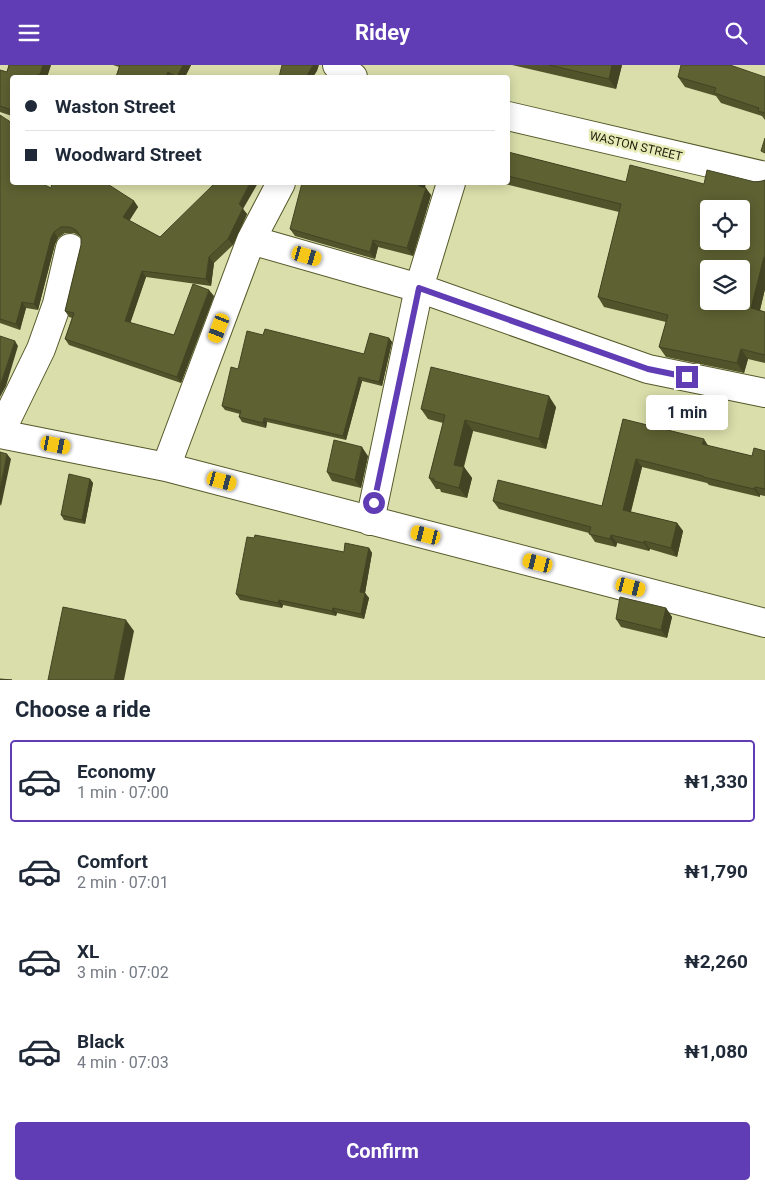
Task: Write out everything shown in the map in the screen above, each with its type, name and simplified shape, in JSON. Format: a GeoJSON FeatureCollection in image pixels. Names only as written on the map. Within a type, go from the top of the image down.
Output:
{"type":"FeatureCollection","features":[{"type":"Feature","properties":{"kind":"street"},"geometry":{"type":"LineString","coordinates":[[337,65],[350,75]]}},
{"type":"Feature","properties":{"kind":"street","name":"WASTON STREET"},"geometry":{"type":"LineString","coordinates":[[510,116],[765,176]]}},
{"type":"Feature","properties":{"kind":"street"},"geometry":{"type":"LineString","coordinates":[[166,467],[251,240],[280,185]]}},
{"type":"Feature","properties":{"kind":"street"},"geometry":{"type":"LineString","coordinates":[[370,521],[419,288],[449,185]]}},
{"type":"Feature","properties":{"kind":"street"},"geometry":{"type":"LineString","coordinates":[[251,240],[419,288],[648,369],[765,393]]}},
{"type":"Feature","properties":{"kind":"street"},"geometry":{"type":"LineString","coordinates":[[70,248],[57,304],[42,349],[0,433],[166,467],[370,521],[668,596],[765,623]]}},
{"type":"Feature","properties":{"kind":"building"},"geometry":{"type":"Polygon","coordinates":[[[9,65],[43,65],[40,75],[10,75],[10,109],[0,106],[0,70],[7,72],[9,65]]]}},
{"type":"Feature","properties":{"kind":"building"},"geometry":{"type":"Polygon","coordinates":[[[120,65],[183,65],[178,75],[168,72],[167,75],[117,75],[120,65]]]}},
{"type":"Feature","properties":{"kind":"building"},"geometry":{"type":"Polygon","coordinates":[[[282,65],[313,65],[307,75],[280,75],[282,65]]]}},
{"type":"Feature","properties":{"kind":"building"},"geometry":{"type":"Polygon","coordinates":[[[549,65],[612,65],[609,79],[549,65]]]}},
{"type":"Feature","properties":{"kind":"building"},"geometry":{"type":"Polygon","coordinates":[[[681,65],[730,65],[765,77],[765,113],[758,111],[759,108],[714,93],[716,88],[678,77],[681,65]]]}},
{"type":"Feature","properties":{"kind":"building"},"geometry":{"type":"Polygon","coordinates":[[[0,115],[10,122],[10,185],[45,185],[51,188],[52,185],[109,185],[134,201],[123,217],[160,237],[213,185],[249,185],[239,204],[243,208],[228,239],[209,257],[206,279],[142,271],[125,321],[174,335],[193,284],[209,290],[177,377],[65,339],[74,313],[65,311],[81,245],[81,237],[76,230],[70,227],[61,227],[54,232],[51,238],[34,304],[22,302],[16,324],[0,319],[0,115]]]}},
{"type":"Feature","properties":{"kind":"building"},"geometry":{"type":"Polygon","coordinates":[[[765,138],[765,153],[761,151],[765,138]]]}},
{"type":"Feature","properties":{"kind":"building"},"geometry":{"type":"Polygon","coordinates":[[[510,153],[626,182],[630,165],[704,184],[707,170],[755,182],[765,180],[765,257],[751,308],[765,312],[765,355],[741,349],[737,363],[659,347],[668,315],[598,297],[621,204],[510,176],[510,153]]]}},
{"type":"Feature","properties":{"kind":"building"},"geometry":{"type":"Polygon","coordinates":[[[301,185],[419,185],[426,188],[407,248],[373,240],[370,252],[290,229],[301,185]]]}},
{"type":"Feature","properties":{"kind":"building"},"geometry":{"type":"Polygon","coordinates":[[[265,329],[364,354],[370,333],[389,338],[379,382],[359,377],[343,436],[264,418],[263,423],[239,417],[241,411],[222,406],[231,367],[238,369],[247,331],[263,335],[265,329]]]}},
{"type":"Feature","properties":{"kind":"building"},"geometry":{"type":"Polygon","coordinates":[[[0,336],[15,341],[0,385],[0,336]]]}},
{"type":"Feature","properties":{"kind":"building"},"geometry":{"type":"Polygon","coordinates":[[[431,367],[549,396],[539,439],[465,420],[454,465],[464,467],[459,488],[429,478],[445,415],[421,409],[431,367]]]}},
{"type":"Feature","properties":{"kind":"building"},"geometry":{"type":"Polygon","coordinates":[[[623,419],[704,439],[702,444],[752,456],[754,448],[765,451],[765,489],[755,487],[754,489],[636,459],[623,510],[677,523],[671,548],[611,535],[610,539],[589,534],[591,527],[493,501],[498,480],[602,506],[623,419]]]}},
{"type":"Feature","properties":{"kind":"building"},"geometry":{"type":"Polygon","coordinates":[[[334,440],[362,447],[355,480],[327,472],[334,440]]]}},
{"type":"Feature","properties":{"kind":"building"},"geometry":{"type":"Polygon","coordinates":[[[0,452],[7,454],[0,490],[0,452]]]}},
{"type":"Feature","properties":{"kind":"building"},"geometry":{"type":"Polygon","coordinates":[[[69,474],[90,479],[82,520],[61,515],[69,474]]]}},
{"type":"Feature","properties":{"kind":"building"},"geometry":{"type":"Polygon","coordinates":[[[255,535],[344,552],[345,543],[369,548],[360,592],[365,593],[361,614],[333,608],[332,611],[279,600],[278,603],[236,594],[247,537],[254,538],[255,535]]]}},
{"type":"Feature","properties":{"kind":"building"},"geometry":{"type":"Polygon","coordinates":[[[620,597],[666,608],[661,630],[616,619],[620,597]]]}},
{"type":"Feature","properties":{"kind":"building"},"geometry":{"type":"Polygon","coordinates":[[[63,607],[126,620],[114,680],[48,680],[63,607]]]}},
{"type":"Feature","properties":{"kind":"route"},"geometry":{"type":"LineString","coordinates":[[374,503],[419,288],[648,369],[687,377]]}}]}
